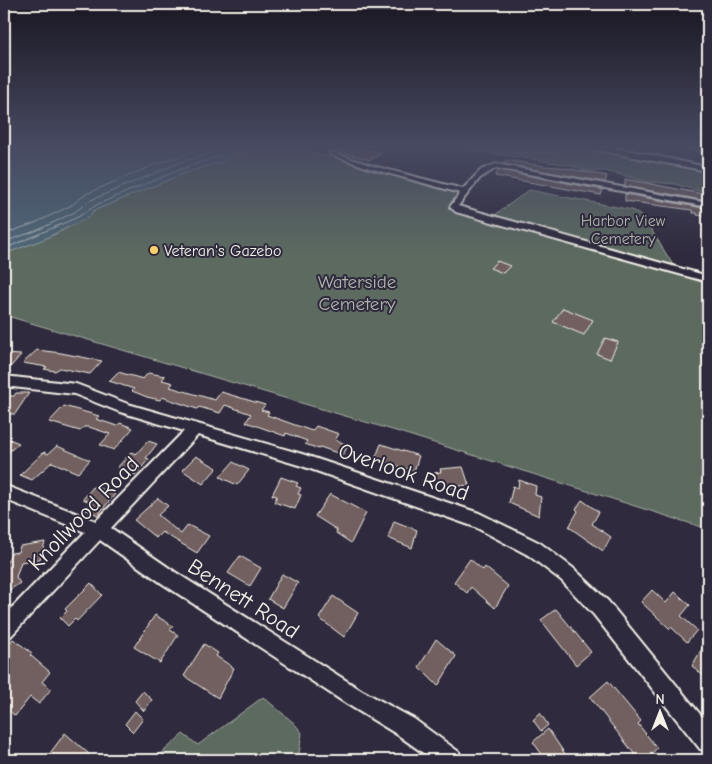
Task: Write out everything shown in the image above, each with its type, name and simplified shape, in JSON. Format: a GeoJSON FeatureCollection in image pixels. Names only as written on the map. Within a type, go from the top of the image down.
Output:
{"type":"FeatureCollection","features":[{"type":"Feature","properties":{"kind":"street"},"geometry":{"type":"LineString","coordinates":[[431,183],[465,192]]}},
{"type":"Feature","properties":{"kind":"street"},"geometry":{"type":"LineString","coordinates":[[475,183],[454,207],[456,209],[708,279]]}},
{"type":"Feature","properties":{"kind":"street"},"geometry":{"type":"LineString","coordinates":[[589,183],[708,205]]}},
{"type":"Feature","properties":{"kind":"street","name":"Overlook Road"},"geometry":{"type":"LineString","coordinates":[[4,381],[76,389],[123,407],[302,460],[474,518],[534,549],[567,574],[601,608],[708,741]]}},
{"type":"Feature","properties":{"kind":"street","name":"Knollwood Road"},"geometry":{"type":"LineString","coordinates":[[4,629],[195,429]]}},
{"type":"Feature","properties":{"kind":"street","name":"Bennett Road"},"geometry":{"type":"LineString","coordinates":[[4,492],[99,530],[169,578],[354,697],[406,727],[451,760]]}},
{"type":"Feature","properties":{"kind":"green space","name":"Waterside Cemetery"},"geometry":{"type":"Polygon","coordinates":[[[162,183],[422,183],[460,193],[449,205],[452,210],[708,282],[708,529],[396,431],[4,315],[4,254],[51,236],[89,217],[93,211],[162,183]]]}},
{"type":"Feature","properties":{"kind":"green space"},"geometry":{"type":"Polygon","coordinates":[[[657,183],[708,183],[708,194],[675,184],[657,183]]]}},
{"type":"Feature","properties":{"kind":"green space","name":"Harbor View Cemetery"},"geometry":{"type":"Polygon","coordinates":[[[529,190],[632,210],[644,218],[673,265],[492,217],[529,190]]]}},
{"type":"Feature","properties":{"kind":"green space"},"geometry":{"type":"Polygon","coordinates":[[[263,697],[294,723],[302,733],[298,760],[154,760],[183,734],[198,745],[263,697]]]}},
{"type":"Feature","properties":{"kind":"water"},"geometry":{"type":"Polygon","coordinates":[[[4,183],[162,183],[93,211],[89,217],[42,240],[4,254],[4,183]]]}},
{"type":"Feature","properties":{"kind":"building"},"geometry":{"type":"Polygon","coordinates":[[[532,183],[565,183],[603,190],[601,195],[532,183]]]}},
{"type":"Feature","properties":{"kind":"building"},"geometry":{"type":"Polygon","coordinates":[[[625,183],[644,183],[708,195],[708,201],[625,186],[625,183]]]}},
{"type":"Feature","properties":{"kind":"building"},"geometry":{"type":"Polygon","coordinates":[[[625,194],[708,209],[708,217],[697,215],[692,210],[625,201],[625,194]]]}},
{"type":"Feature","properties":{"kind":"building"},"geometry":{"type":"Polygon","coordinates":[[[497,261],[510,266],[503,273],[490,268],[497,261]]]}},
{"type":"Feature","properties":{"kind":"building"},"geometry":{"type":"Polygon","coordinates":[[[563,308],[593,320],[584,335],[553,322],[563,308]]]}},
{"type":"Feature","properties":{"kind":"building"},"geometry":{"type":"Polygon","coordinates":[[[605,338],[618,342],[610,359],[597,354],[605,338]]]}},
{"type":"Feature","properties":{"kind":"building"},"geometry":{"type":"Polygon","coordinates":[[[37,350],[102,361],[90,374],[60,368],[55,371],[44,369],[47,367],[23,363],[37,350]]]}},
{"type":"Feature","properties":{"kind":"building"},"geometry":{"type":"Polygon","coordinates":[[[4,354],[21,355],[4,374],[4,354]]]}},
{"type":"Feature","properties":{"kind":"building"},"geometry":{"type":"Polygon","coordinates":[[[118,372],[143,379],[148,373],[165,376],[162,380],[173,383],[170,387],[215,400],[221,392],[265,405],[261,410],[269,412],[267,415],[312,431],[316,426],[339,434],[335,440],[348,445],[343,455],[305,444],[307,441],[286,433],[285,436],[246,422],[251,414],[225,405],[220,413],[199,407],[197,409],[162,397],[160,400],[147,397],[132,391],[134,389],[109,381],[118,372]]]}},
{"type":"Feature","properties":{"kind":"building"},"geometry":{"type":"Polygon","coordinates":[[[16,393],[29,393],[15,414],[4,414],[4,396],[14,396],[16,393]]]}},
{"type":"Feature","properties":{"kind":"building"},"geometry":{"type":"Polygon","coordinates":[[[64,406],[99,416],[96,419],[117,426],[120,423],[133,428],[114,450],[100,445],[110,434],[89,427],[84,427],[80,431],[49,422],[64,406]]]}},
{"type":"Feature","properties":{"kind":"building"},"geometry":{"type":"Polygon","coordinates":[[[4,437],[19,443],[4,456],[4,437]]]}},
{"type":"Feature","properties":{"kind":"building"},"geometry":{"type":"Polygon","coordinates":[[[148,441],[157,444],[146,458],[149,459],[135,475],[117,468],[131,452],[136,454],[148,441]]]}},
{"type":"Feature","properties":{"kind":"building"},"geometry":{"type":"Polygon","coordinates":[[[381,444],[419,456],[414,471],[375,459],[381,444]]]}},
{"type":"Feature","properties":{"kind":"building"},"geometry":{"type":"Polygon","coordinates":[[[57,446],[90,460],[78,473],[52,462],[32,480],[20,475],[44,452],[48,454],[57,446]]]}},
{"type":"Feature","properties":{"kind":"building"},"geometry":{"type":"Polygon","coordinates":[[[196,456],[217,468],[203,484],[182,470],[196,456]]]}},
{"type":"Feature","properties":{"kind":"building"},"geometry":{"type":"Polygon","coordinates":[[[233,462],[249,470],[237,485],[220,477],[233,462]]]}},
{"type":"Feature","properties":{"kind":"building"},"geometry":{"type":"Polygon","coordinates":[[[463,467],[469,485],[445,488],[443,482],[437,483],[434,473],[441,472],[440,469],[463,467]]]}},
{"type":"Feature","properties":{"kind":"building"},"geometry":{"type":"Polygon","coordinates":[[[281,477],[298,483],[296,486],[301,488],[298,494],[301,495],[295,509],[274,502],[277,496],[272,495],[281,477]]]}},
{"type":"Feature","properties":{"kind":"building"},"geometry":{"type":"Polygon","coordinates":[[[519,480],[536,486],[535,495],[541,497],[539,516],[509,503],[513,486],[518,488],[519,480]]]}},
{"type":"Feature","properties":{"kind":"building"},"geometry":{"type":"Polygon","coordinates":[[[94,486],[115,494],[98,515],[84,509],[90,502],[83,499],[94,486]]]}},
{"type":"Feature","properties":{"kind":"building"},"geometry":{"type":"Polygon","coordinates":[[[330,494],[366,513],[351,543],[336,533],[337,530],[315,516],[330,494]]]}},
{"type":"Feature","properties":{"kind":"building"},"geometry":{"type":"Polygon","coordinates":[[[158,498],[168,506],[158,515],[181,534],[188,525],[209,536],[197,553],[162,532],[156,538],[134,520],[158,498]]]}},
{"type":"Feature","properties":{"kind":"building"},"geometry":{"type":"Polygon","coordinates":[[[582,500],[599,512],[592,524],[611,537],[603,551],[569,527],[578,511],[576,509],[582,500]]]}},
{"type":"Feature","properties":{"kind":"building"},"geometry":{"type":"Polygon","coordinates":[[[394,521],[417,530],[412,548],[388,538],[394,521]]]}},
{"type":"Feature","properties":{"kind":"building"},"geometry":{"type":"Polygon","coordinates":[[[45,542],[40,559],[21,562],[16,577],[20,583],[8,591],[4,580],[4,562],[8,561],[11,553],[18,552],[20,546],[45,542]]]}},
{"type":"Feature","properties":{"kind":"building"},"geometry":{"type":"Polygon","coordinates":[[[240,556],[261,568],[250,586],[228,573],[240,556]]]}},
{"type":"Feature","properties":{"kind":"building"},"geometry":{"type":"Polygon","coordinates":[[[470,559],[483,570],[485,567],[508,586],[495,608],[471,587],[467,593],[454,582],[470,559]]]}},
{"type":"Feature","properties":{"kind":"building"},"geometry":{"type":"Polygon","coordinates":[[[282,574],[298,583],[283,608],[268,599],[282,574]]]}},
{"type":"Feature","properties":{"kind":"building"},"geometry":{"type":"Polygon","coordinates":[[[91,583],[102,595],[77,621],[75,619],[68,626],[60,618],[67,611],[65,609],[91,583]]]}},
{"type":"Feature","properties":{"kind":"building"},"geometry":{"type":"Polygon","coordinates":[[[652,590],[666,603],[675,592],[690,605],[681,616],[697,630],[687,642],[641,602],[652,590]]]}},
{"type":"Feature","properties":{"kind":"building"},"geometry":{"type":"Polygon","coordinates":[[[333,596],[358,613],[344,637],[319,618],[333,596]]]}},
{"type":"Feature","properties":{"kind":"building"},"geometry":{"type":"Polygon","coordinates":[[[556,609],[591,652],[576,665],[541,620],[556,609]]]}},
{"type":"Feature","properties":{"kind":"building"},"geometry":{"type":"Polygon","coordinates":[[[155,615],[173,626],[170,630],[178,635],[160,663],[134,647],[155,615]]]}},
{"type":"Feature","properties":{"kind":"building"},"geometry":{"type":"Polygon","coordinates":[[[708,638],[708,680],[692,666],[708,638]]]}},
{"type":"Feature","properties":{"kind":"building"},"geometry":{"type":"Polygon","coordinates":[[[13,639],[32,653],[30,655],[50,672],[42,682],[51,689],[39,704],[30,697],[15,716],[4,706],[4,649],[13,639]]]}},
{"type":"Feature","properties":{"kind":"building"},"geometry":{"type":"Polygon","coordinates":[[[436,639],[456,656],[438,686],[419,667],[436,639]]]}},
{"type":"Feature","properties":{"kind":"building"},"geometry":{"type":"Polygon","coordinates":[[[204,644],[218,653],[216,656],[234,668],[218,698],[184,676],[204,644]]]}},
{"type":"Feature","properties":{"kind":"building"},"geometry":{"type":"Polygon","coordinates":[[[608,681],[641,721],[638,724],[657,748],[646,760],[639,760],[590,697],[608,681]]]}},
{"type":"Feature","properties":{"kind":"building"},"geometry":{"type":"Polygon","coordinates":[[[143,691],[152,700],[144,711],[135,701],[143,691]]]}},
{"type":"Feature","properties":{"kind":"building"},"geometry":{"type":"Polygon","coordinates":[[[135,711],[143,719],[133,732],[125,724],[135,711]]]}},
{"type":"Feature","properties":{"kind":"building"},"geometry":{"type":"Polygon","coordinates":[[[540,713],[548,725],[541,731],[533,720],[540,713]]]}},
{"type":"Feature","properties":{"kind":"building"},"geometry":{"type":"Polygon","coordinates":[[[548,729],[565,754],[560,760],[546,760],[533,742],[548,729]]]}},
{"type":"Feature","properties":{"kind":"building"},"geometry":{"type":"Polygon","coordinates":[[[65,733],[89,754],[85,760],[45,760],[65,733]]]}},
{"type":"Feature","properties":{"kind":"place","name":"Veteran's Gazebo"},"geometry":{"type":"Point","coordinates":[154,250]}}]}
